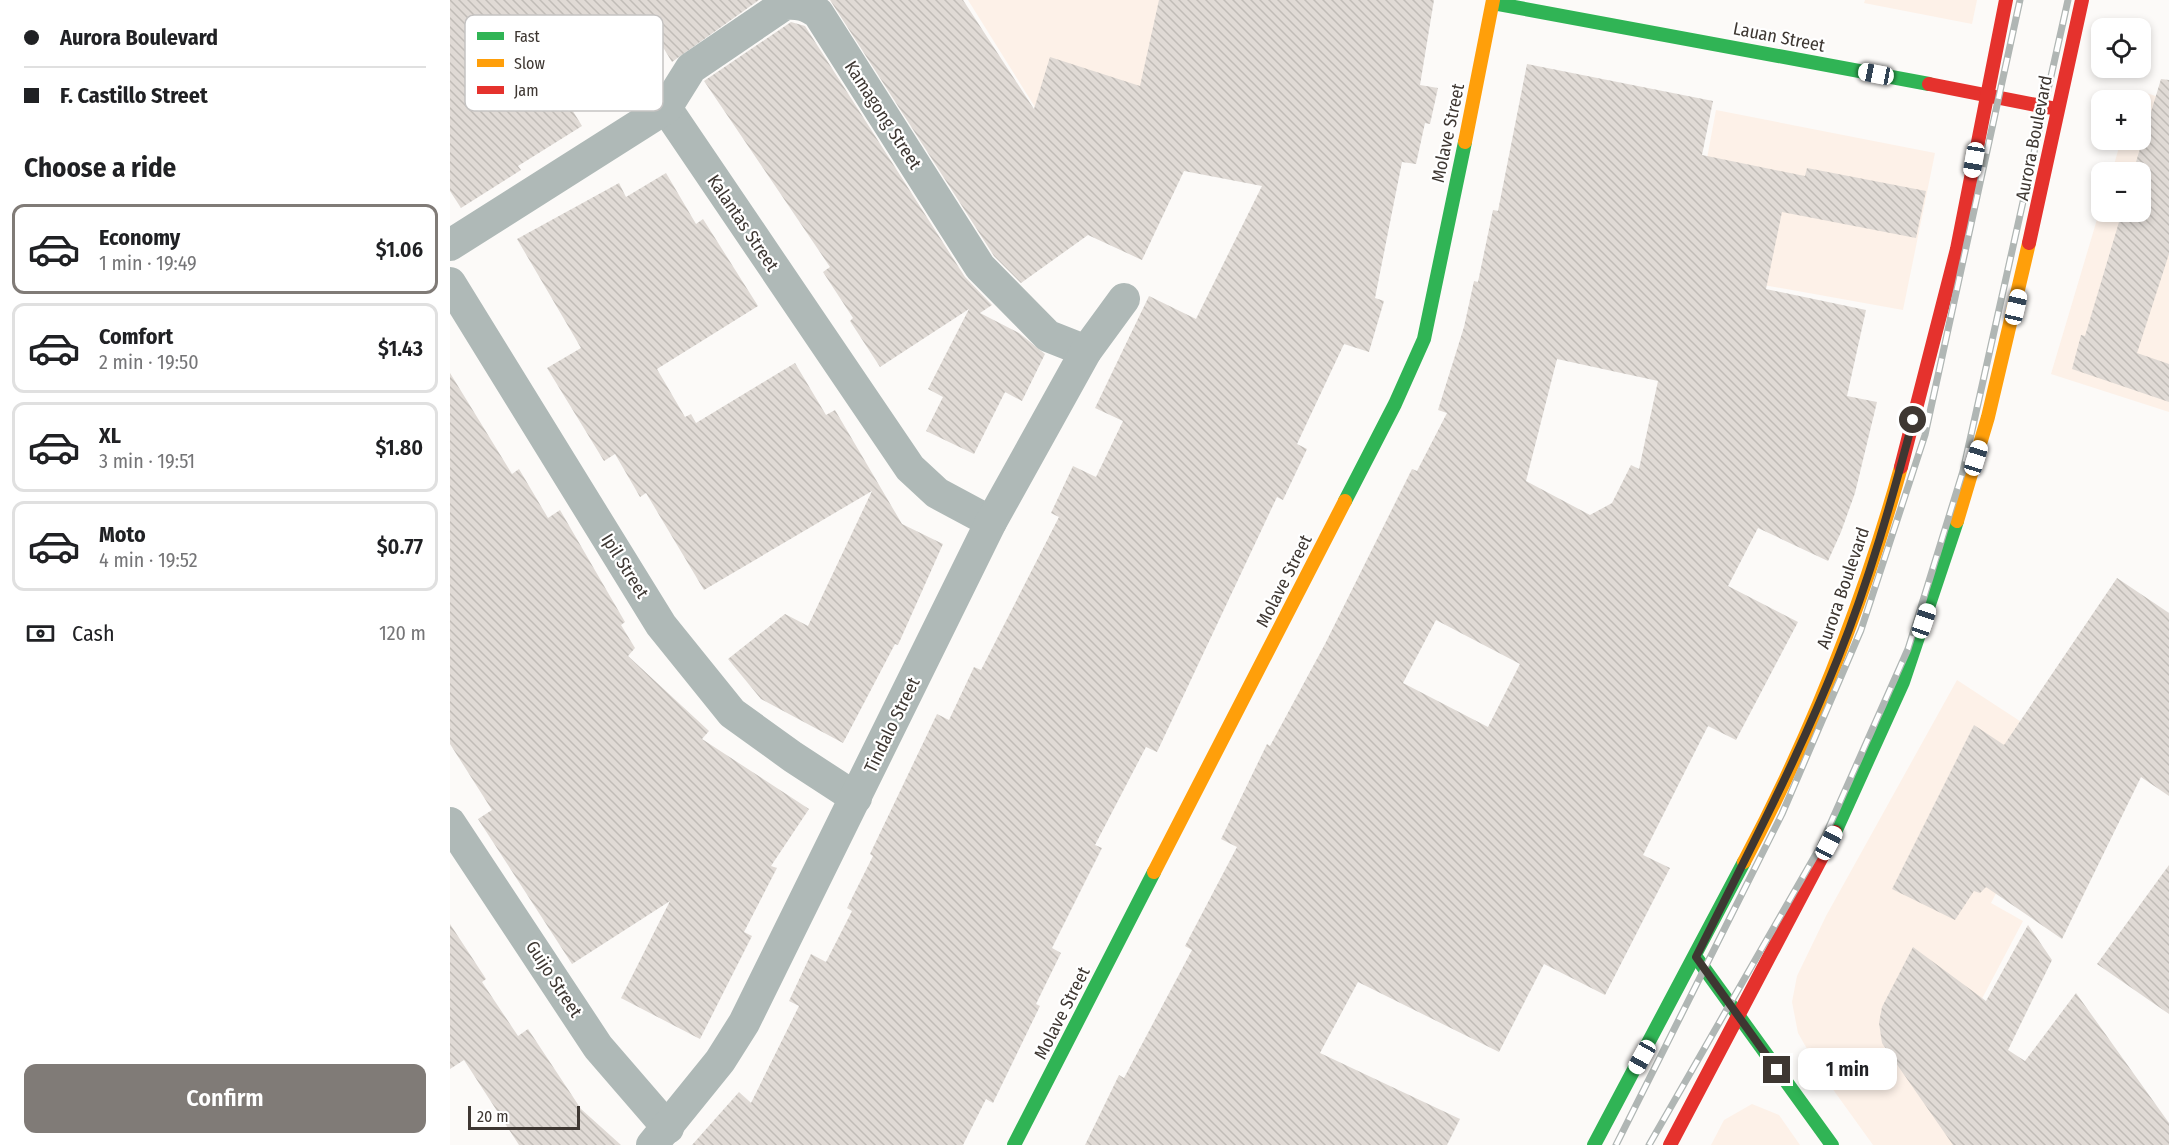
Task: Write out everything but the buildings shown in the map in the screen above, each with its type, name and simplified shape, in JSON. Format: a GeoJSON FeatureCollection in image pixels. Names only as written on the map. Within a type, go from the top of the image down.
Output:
{"type":"FeatureCollection","features":[{"type":"Feature","properties":{"kind":"main road","name":"Aurora Boulevard"},"geometry":{"type":"LineString","coordinates":[[1594,1145],[1696,957],[1781,788],[1839,657],[1885,522],[1949,284],[2006,0]]}},
{"type":"Feature","properties":{"kind":"main road","name":"Aurora Boulevard"},"geometry":{"type":"LineString","coordinates":[[1670,1145],[1839,824],[1904,682],[1957,521],[2001,371],[2052,146],[2057,109],[2082,0]]}},
{"type":"Feature","properties":{"kind":"main road","name":"Lauan Street"},"geometry":{"type":"LineString","coordinates":[[1493,1],[2057,109]]}},
{"type":"Feature","properties":{"kind":"main road","name":"Molave Street"},"geometry":{"type":"LineString","coordinates":[[1014,1145],[1395,404],[1424,339],[1442,264],[1493,1]]}},
{"type":"Feature","properties":{"kind":"main road"},"geometry":{"type":"LineString","coordinates":[[1696,957],[1832,1145]]}},
{"type":"Feature","properties":{"kind":"street","name":"Kamagong Street"},"geometry":{"type":"LineString","coordinates":[[666,108],[685,76],[701,60],[786,4],[807,5],[818,13],[980,267],[1048,336],[1086,351]]}},
{"type":"Feature","properties":{"kind":"street","name":"Kalantas Street"},"geometry":{"type":"LineString","coordinates":[[666,108],[910,468],[938,493],[991,522]]}},
{"type":"Feature","properties":{"kind":"street"},"geometry":{"type":"LineString","coordinates":[[450,245],[661,111]]}},
{"type":"Feature","properties":{"kind":"street","name":"Ipil Street"},"geometry":{"type":"LineString","coordinates":[[450,282],[661,625],[732,713],[793,757],[856,798]]}},
{"type":"Feature","properties":{"kind":"street","name":"Tindalo Street"},"geometry":{"type":"LineString","coordinates":[[660,1136],[720,1061],[744,1023],[991,522],[1086,351],[1124,299]]}},
{"type":"Feature","properties":{"kind":"street","name":"Guijo Street"},"geometry":{"type":"LineString","coordinates":[[450,822],[598,1047],[660,1136]]}},
{"type":"Feature","properties":{"kind":"shaded area"},"geometry":{"type":"Polygon","coordinates":[[[968,0],[1233,0],[1083,184],[968,0]]]}},
{"type":"Feature","properties":{"kind":"shaded area"},"geometry":{"type":"Polygon","coordinates":[[[1865,0],[1977,0],[1972,24],[1864,3],[1865,0]]]}},
{"type":"Feature","properties":{"kind":"shaded area"},"geometry":{"type":"Polygon","coordinates":[[[2151,95],[2169,100],[2169,412],[2051,374],[2096,222],[2151,222],[2151,162],[2115,162],[2118,150],[2151,150],[2151,95]]]}},
{"type":"Feature","properties":{"kind":"shaded area"},"geometry":{"type":"Polygon","coordinates":[[[1716,110],[1935,153],[1903,310],[1686,271],[1716,110]]]}},
{"type":"Feature","properties":{"kind":"shaded area"},"geometry":{"type":"Polygon","coordinates":[[[1957,680],[2069,753],[1991,903],[2023,921],[1975,1012],[2069,1145],[1873,1145],[1819,1070],[1798,1033],[1792,1002],[1797,976],[1826,916],[1957,680]]]}},
{"type":"Feature","properties":{"kind":"shaded area"},"geometry":{"type":"Polygon","coordinates":[[[1752,1104],[1779,1115],[1800,1145],[1711,1145],[1724,1120],[1752,1104]]]}},
{"type":"Feature","properties":{"kind":"railway"},"geometry":{"type":"LineString","coordinates":[[1616,1145],[1782,814],[1861,630],[1925,435],[2020,0]]}},
{"type":"Feature","properties":{"kind":"railway"},"geometry":{"type":"LineString","coordinates":[[1649,1145],[1820,847],[1908,649],[1963,471],[2068,0]]}},
{"type":"Feature","properties":{"kind":"traffic: fast"},"geometry":{"type":"LineString","coordinates":[[1493,3],[1929,84]]}},
{"type":"Feature","properties":{"kind":"traffic: fast"},"geometry":{"type":"LineString","coordinates":[[1345,501],[1395,404],[1424,339],[1465,142]]}},
{"type":"Feature","properties":{"kind":"traffic: fast"},"geometry":{"type":"LineString","coordinates":[[1835,832],[1903,682],[1957,521]]}},
{"type":"Feature","properties":{"kind":"traffic: fast"},"geometry":{"type":"LineString","coordinates":[[1594,1145],[1744,862]]}},
{"type":"Feature","properties":{"kind":"traffic: fast"},"geometry":{"type":"LineString","coordinates":[[1014,1145],[1154,872]]}},
{"type":"Feature","properties":{"kind":"traffic: fast"},"geometry":{"type":"LineString","coordinates":[[1696,957],[1832,1145]]}},
{"type":"Feature","properties":{"kind":"traffic: slow"},"geometry":{"type":"LineString","coordinates":[[1465,142],[1493,0]]}},
{"type":"Feature","properties":{"kind":"traffic: slow"},"geometry":{"type":"LineString","coordinates":[[1957,521],[1988,417],[2029,243]]}},
{"type":"Feature","properties":{"kind":"traffic: slow"},"geometry":{"type":"LineString","coordinates":[[1744,862],[1791,766],[1833,669],[1870,569],[1901,467]]}},
{"type":"Feature","properties":{"kind":"traffic: slow"},"geometry":{"type":"LineString","coordinates":[[1154,872],[1345,501]]}},
{"type":"Feature","properties":{"kind":"traffic: jam"},"geometry":{"type":"LineString","coordinates":[[1901,467],[1957,249],[2006,0]]}},
{"type":"Feature","properties":{"kind":"traffic: jam"},"geometry":{"type":"LineString","coordinates":[[2029,243],[2082,0]]}},
{"type":"Feature","properties":{"kind":"traffic: jam"},"geometry":{"type":"LineString","coordinates":[[1929,84],[2057,109]]}},
{"type":"Feature","properties":{"kind":"traffic: jam"},"geometry":{"type":"LineString","coordinates":[[1670,1145],[1835,832]]}},
{"type":"Feature","properties":{"kind":"route"},"geometry":{"type":"LineString","coordinates":[[1777,1070],[1696,957],[1781,788],[1839,657],[1889,511],[1913,420]]}}]}
